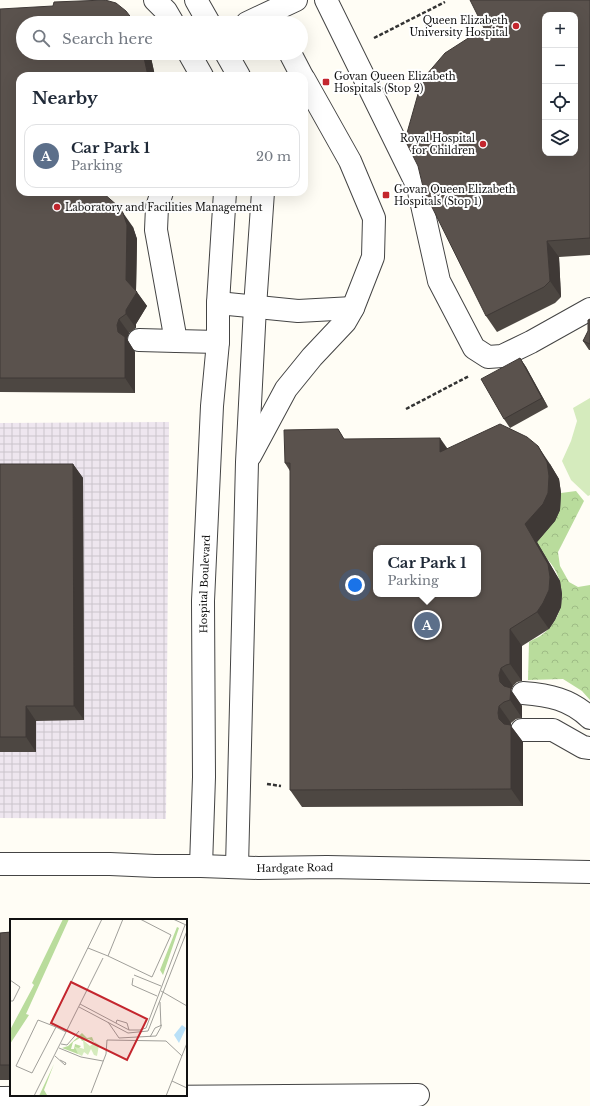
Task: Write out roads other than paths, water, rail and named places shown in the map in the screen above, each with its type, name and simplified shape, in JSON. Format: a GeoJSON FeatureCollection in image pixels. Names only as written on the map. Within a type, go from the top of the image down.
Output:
{"type":"FeatureCollection","features":[{"type":"Feature","properties":{"kind":"street"},"geometry":{"type":"LineString","coordinates":[[155,0],[169,16]]}},
{"type":"Feature","properties":{"kind":"street"},"geometry":{"type":"LineString","coordinates":[[196,0],[205,16]]}},
{"type":"Feature","properties":{"kind":"street"},"geometry":{"type":"LineString","coordinates":[[269,12],[296,0]]}},
{"type":"Feature","properties":{"kind":"street"},"geometry":{"type":"LineString","coordinates":[[326,0],[418,187],[439,281],[474,348],[488,357],[502,356],[531,342],[590,309]]}},
{"type":"Feature","properties":{"kind":"street"},"geometry":{"type":"LineString","coordinates":[[193,60],[200,72]]}},
{"type":"Feature","properties":{"kind":"street"},"geometry":{"type":"LineString","coordinates":[[230,60],[237,72]]}},
{"type":"Feature","properties":{"kind":"street"},"geometry":{"type":"LineString","coordinates":[[294,60],[300,72]]}},
{"type":"Feature","properties":{"kind":"street"},"geometry":{"type":"LineString","coordinates":[[247,462],[286,389],[312,357],[345,322],[353,308],[373,257],[374,218],[350,161],[308,86]]}},
{"type":"Feature","properties":{"kind":"street"},"geometry":{"type":"LineString","coordinates":[[161,196],[157,207],[156,230],[176,341]]}},
{"type":"Feature","properties":{"kind":"street","name":"Hospital Boulevard"},"geometry":{"type":"LineString","coordinates":[[201,866],[204,777],[202,601],[212,406],[218,342],[218,303],[225,196]]}},
{"type":"Feature","properties":{"kind":"street"},"geometry":{"type":"LineString","coordinates":[[238,867],[247,462],[263,196]]}},
{"type":"Feature","properties":{"kind":"street"},"geometry":{"type":"LineString","coordinates":[[218,303],[298,311],[353,308]]}},
{"type":"Feature","properties":{"kind":"street"},"geometry":{"type":"LineString","coordinates":[[140,340],[218,342]]}},
{"type":"Feature","properties":{"kind":"street"},"geometry":{"type":"LineString","coordinates":[[522,693],[545,695],[570,703],[590,718]]}},
{"type":"Feature","properties":{"kind":"street"},"geometry":{"type":"LineString","coordinates":[[522,730],[553,730],[583,747],[590,748]]}},
{"type":"Feature","properties":{"kind":"street","name":"Hardgate Road"},"geometry":{"type":"LineString","coordinates":[[0,864],[110,864],[155,866],[590,872]]}},
{"type":"Feature","properties":{"kind":"street"},"geometry":{"type":"LineString","coordinates":[[0,1098],[418,1095]]}},
{"type":"Feature","properties":{"kind":"place","name":"Queen Elizabeth University Hospital"},"geometry":{"type":"Point","coordinates":[516,26]}},
{"type":"Feature","properties":{"kind":"place","name":"Govan Queen Elizabeth Hospitals (Stop 2)"},"geometry":{"type":"Point","coordinates":[326,82]}},
{"type":"Feature","properties":{"kind":"place","name":"Royal Hospital for Children"},"geometry":{"type":"Point","coordinates":[483,144]}},
{"type":"Feature","properties":{"kind":"place","name":"Govan Queen Elizabeth Hospitals (Stop 1)"},"geometry":{"type":"Point","coordinates":[386,195]}},
{"type":"Feature","properties":{"kind":"place","name":"Laboratory and Facilities Management"},"geometry":{"type":"Point","coordinates":[57,207]}},
{"type":"Feature","properties":{"kind":"place","name":"Car Park 1"},"geometry":{"type":"Point","coordinates":[427,625]}}]}
